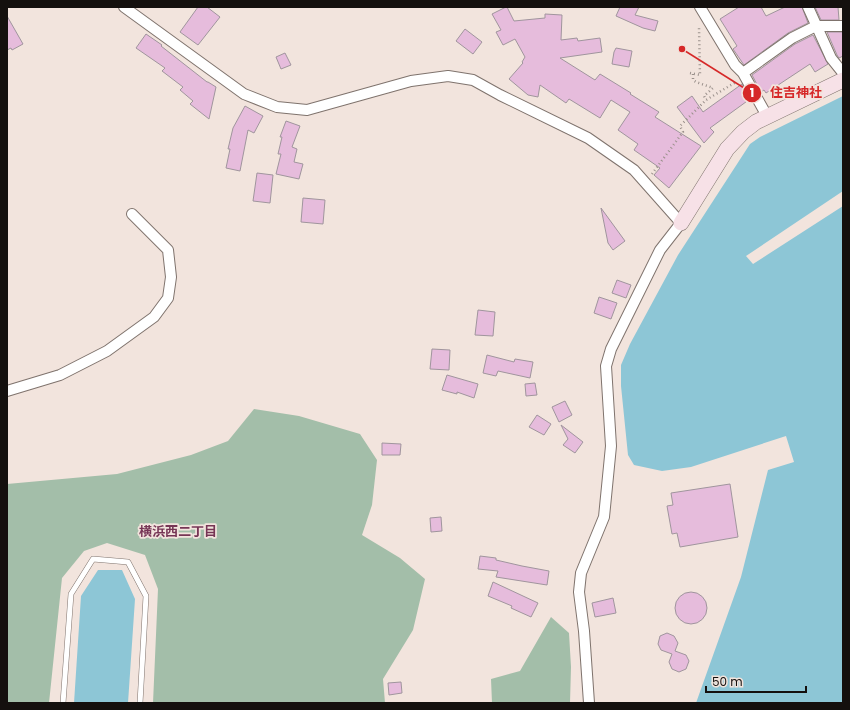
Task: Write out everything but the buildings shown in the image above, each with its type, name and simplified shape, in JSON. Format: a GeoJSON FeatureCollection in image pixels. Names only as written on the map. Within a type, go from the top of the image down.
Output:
{"type":"FeatureCollection","features":[{"type":"Feature","properties":{"kind":"street"},"geometry":{"type":"LineString","coordinates":[[124,7],[244,94],[277,107],[307,110],[411,81],[448,76],[473,80],[500,95],[588,138],[634,170],[681,223]]}},
{"type":"Feature","properties":{"kind":"street"},"geometry":{"type":"LineString","coordinates":[[700,7],[735,64],[744,75],[767,116]]}},
{"type":"Feature","properties":{"kind":"street"},"geometry":{"type":"LineString","coordinates":[[808,7],[831,58],[843,73]]}},
{"type":"Feature","properties":{"kind":"street"},"geometry":{"type":"LineString","coordinates":[[744,75],[792,38],[816,26],[843,26]]}},
{"type":"Feature","properties":{"kind":"street"},"geometry":{"type":"LineString","coordinates":[[589,703],[584,631],[579,592],[581,574],[604,517],[611,446],[606,366],[611,349],[660,250],[681,223],[727,149],[743,132],[756,122],[843,80]]}},
{"type":"Feature","properties":{"kind":"street"},"geometry":{"type":"LineString","coordinates":[[7,392],[60,375],[107,351],[154,317],[168,298],[171,277],[168,250],[132,214]]}},
{"type":"Feature","properties":{"kind":"lane"},"geometry":{"type":"LineString","coordinates":[[63,703],[71,594],[93,559],[128,562],[146,596],[140,703]]}},
{"type":"Feature","properties":{"kind":"path"},"geometry":{"type":"LineString","coordinates":[[705,16],[699,28],[700,75],[691,73],[693,80],[713,88],[704,96],[706,100]]}},
{"type":"Feature","properties":{"kind":"path"},"geometry":{"type":"LineString","coordinates":[[646,183],[683,132],[680,126],[706,100],[744,75]]}},
{"type":"Feature","properties":{"kind":"green space"},"geometry":{"type":"Polygon","coordinates":[[[254,409],[299,416],[360,434],[377,460],[372,505],[362,535],[400,558],[425,579],[413,630],[383,679],[385,703],[153,703],[158,589],[145,555],[107,543],[84,551],[62,578],[49,703],[7,703],[7,484],[117,474],[191,455],[228,441],[254,409]]]}},
{"type":"Feature","properties":{"kind":"green space"},"geometry":{"type":"Polygon","coordinates":[[[551,617],[569,633],[571,667],[570,703],[492,703],[491,679],[520,671],[551,617]]]}},
{"type":"Feature","properties":{"kind":"water"},"geometry":{"type":"Polygon","coordinates":[[[843,96],[843,191],[746,256],[753,264],[843,206],[843,703],[696,703],[741,577],[768,470],[794,462],[786,436],[691,467],[662,471],[634,465],[628,455],[621,386],[621,365],[630,344],[678,255],[750,144],[760,137],[843,96]]]}},
{"type":"Feature","properties":{"kind":"water"},"geometry":{"type":"Polygon","coordinates":[[[98,570],[122,570],[135,599],[128,703],[74,703],[81,596],[98,570]]]}},
{"type":"Feature","properties":{"kind":"place","name":"住吉神社"},"geometry":{"type":"Point","coordinates":[682,49]}},
{"type":"Feature","properties":{"kind":"district","name":"横浜西二丁目"},"geometry":{"type":"Point","coordinates":[178,531]}}]}
